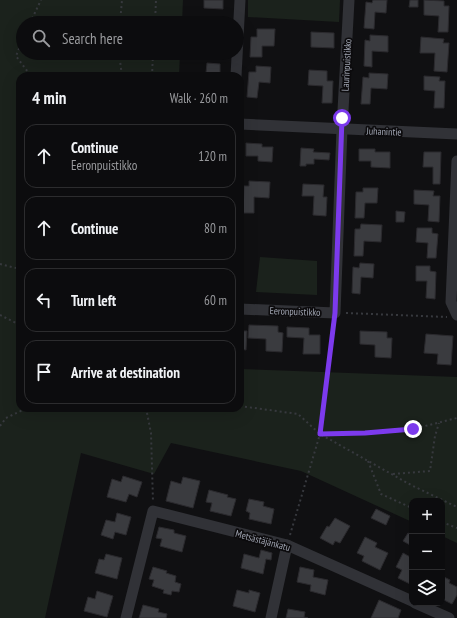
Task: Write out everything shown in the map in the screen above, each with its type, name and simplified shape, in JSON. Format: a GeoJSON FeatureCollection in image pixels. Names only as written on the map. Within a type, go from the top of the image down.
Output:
{"type":"FeatureCollection","features":[{"type":"Feature","properties":{"kind":"street"},"geometry":{"type":"LineString","coordinates":[[239,16],[240,0]]}},
{"type":"Feature","properties":{"kind":"street","name":"Laurinpuistikko"},"geometry":{"type":"LineString","coordinates":[[342,129],[349,0]]}},
{"type":"Feature","properties":{"kind":"street"},"geometry":{"type":"LineString","coordinates":[[236,72],[237,60]]}},
{"type":"Feature","properties":{"kind":"street","name":"Juhanintie"},"geometry":{"type":"LineString","coordinates":[[244,124],[457,134]]}},
{"type":"Feature","properties":{"kind":"street","name":"Eeronpuistikko"},"geometry":{"type":"LineString","coordinates":[[244,309],[335,313],[342,129]]}},
{"type":"Feature","properties":{"kind":"street"},"geometry":{"type":"LineString","coordinates":[[456,313],[451,302],[457,161]]}},
{"type":"Feature","properties":{"kind":"street"},"geometry":{"type":"LineString","coordinates":[[126,618],[153,511]]}},
{"type":"Feature","properties":{"kind":"street","name":"Metsästäjänkatu"},"geometry":{"type":"LineString","coordinates":[[153,511],[287,545],[409,601]]}},
{"type":"Feature","properties":{"kind":"street"},"geometry":{"type":"LineString","coordinates":[[270,618],[287,545]]}},
{"type":"Feature","properties":{"kind":"street"},"geometry":{"type":"LineString","coordinates":[[422,606],[449,618]]}},
{"type":"Feature","properties":{"kind":"path"},"geometry":{"type":"LineString","coordinates":[[33,16],[41,0]]}},
{"type":"Feature","properties":{"kind":"path"},"geometry":{"type":"LineString","coordinates":[[121,16],[122,0]]}},
{"type":"Feature","properties":{"kind":"path"},"geometry":{"type":"LineString","coordinates":[[155,16],[156,0]]}},
{"type":"Feature","properties":{"kind":"path"},"geometry":{"type":"LineString","coordinates":[[19,60],[28,72]]}},
{"type":"Feature","properties":{"kind":"path"},"geometry":{"type":"LineString","coordinates":[[120,60],[121,72]]}},
{"type":"Feature","properties":{"kind":"path"},"geometry":{"type":"LineString","coordinates":[[152,72],[153,60]]}},
{"type":"Feature","properties":{"kind":"path"},"geometry":{"type":"LineString","coordinates":[[0,264],[16,268]]}},
{"type":"Feature","properties":{"kind":"path"},"geometry":{"type":"LineString","coordinates":[[287,545],[320,434],[335,313],[447,317],[456,313]]}},
{"type":"Feature","properties":{"kind":"path"},"geometry":{"type":"LineString","coordinates":[[0,315],[16,323]]}},
{"type":"Feature","properties":{"kind":"path"},"geometry":{"type":"LineString","coordinates":[[244,407],[298,414],[320,434],[391,474],[457,507]]}},
{"type":"Feature","properties":{"kind":"path"},"geometry":{"type":"LineString","coordinates":[[0,426],[6,418],[19,412]]}},
{"type":"Feature","properties":{"kind":"path"},"geometry":{"type":"LineString","coordinates":[[147,412],[151,433],[153,511]]}},
{"type":"Feature","properties":{"kind":"path"},"geometry":{"type":"LineString","coordinates":[[320,434],[365,433],[413,429],[457,418]]}},
{"type":"Feature","properties":{"kind":"path"},"geometry":{"type":"LineString","coordinates":[[391,474],[430,471],[435,436],[439,423]]}},
{"type":"Feature","properties":{"kind":"path"},"geometry":{"type":"LineString","coordinates":[[368,461],[381,494],[409,507]]}},
{"type":"Feature","properties":{"kind":"path"},"geometry":{"type":"LineString","coordinates":[[445,523],[457,528]]}},
{"type":"Feature","properties":{"kind":"shaded area"},"geometry":{"type":"Polygon","coordinates":[[[0,0],[183,0],[182,16],[16,16],[16,60],[180,60],[179,72],[16,72],[16,412],[244,412],[244,369],[457,377],[457,543],[445,537],[445,498],[409,498],[409,521],[301,471],[171,443],[154,474],[81,453],[45,618],[0,618],[0,0]]]}},
{"type":"Feature","properties":{"kind":"shaded area"},"geometry":{"type":"Polygon","coordinates":[[[248,0],[340,0],[339,22],[248,17],[248,0]]]}},
{"type":"Feature","properties":{"kind":"shaded area"},"geometry":{"type":"Polygon","coordinates":[[[260,257],[317,261],[317,295],[256,292],[260,257]]]}},
{"type":"Feature","properties":{"kind":"building"},"geometry":{"type":"Polygon","coordinates":[[[204,0],[223,0],[223,9],[204,8],[204,0]]]}},
{"type":"Feature","properties":{"kind":"building"},"geometry":{"type":"Polygon","coordinates":[[[373,0],[387,0],[386,13],[375,12],[374,29],[364,28],[366,2],[372,3],[373,0]]]}},
{"type":"Feature","properties":{"kind":"building"},"geometry":{"type":"Polygon","coordinates":[[[410,0],[418,0],[418,7],[409,7],[410,0]]]}},
{"type":"Feature","properties":{"kind":"building"},"geometry":{"type":"Polygon","coordinates":[[[424,0],[444,1],[444,6],[449,6],[448,32],[438,32],[439,16],[424,15],[424,0]]]}},
{"type":"Feature","properties":{"kind":"building"},"geometry":{"type":"Polygon","coordinates":[[[257,29],[275,29],[274,46],[262,46],[262,57],[250,57],[251,37],[257,37],[257,29]]]}},
{"type":"Feature","properties":{"kind":"building"},"geometry":{"type":"Polygon","coordinates":[[[311,32],[334,33],[334,48],[311,47],[311,32]]]}},
{"type":"Feature","properties":{"kind":"building"},"geometry":{"type":"Polygon","coordinates":[[[370,35],[388,36],[388,52],[372,51],[372,67],[364,66],[365,40],[370,41],[370,35]]]}},
{"type":"Feature","properties":{"kind":"building"},"geometry":{"type":"Polygon","coordinates":[[[421,37],[444,39],[443,43],[449,43],[447,72],[434,71],[435,53],[420,53],[421,37]]]}},
{"type":"Feature","properties":{"kind":"building"},"geometry":{"type":"Polygon","coordinates":[[[207,63],[220,64],[220,72],[206,72],[207,63]]]}},
{"type":"Feature","properties":{"kind":"building"},"geometry":{"type":"Polygon","coordinates":[[[256,66],[271,67],[270,83],[259,82],[257,98],[247,97],[249,72],[256,72],[256,66]]]}},
{"type":"Feature","properties":{"kind":"building"},"geometry":{"type":"Polygon","coordinates":[[[309,70],[327,71],[327,81],[333,81],[332,103],[322,103],[323,86],[308,85],[309,70]]]}},
{"type":"Feature","properties":{"kind":"building"},"geometry":{"type":"Polygon","coordinates":[[[369,73],[388,74],[387,89],[371,88],[370,104],[361,104],[363,77],[369,78],[369,73]]]}},
{"type":"Feature","properties":{"kind":"building"},"geometry":{"type":"Polygon","coordinates":[[[424,76],[440,77],[439,81],[445,81],[444,108],[434,108],[435,91],[424,90],[424,76]]]}},
{"type":"Feature","properties":{"kind":"building"},"geometry":{"type":"Polygon","coordinates":[[[246,143],[262,144],[262,147],[273,147],[272,162],[258,161],[258,156],[246,156],[246,143]]]}},
{"type":"Feature","properties":{"kind":"building"},"geometry":{"type":"Polygon","coordinates":[[[301,148],[314,149],[313,152],[330,153],[329,160],[314,159],[314,164],[300,166],[301,148]]]}},
{"type":"Feature","properties":{"kind":"building"},"geometry":{"type":"Polygon","coordinates":[[[359,149],[375,149],[375,152],[390,152],[390,168],[371,167],[371,161],[359,161],[359,149]]]}},
{"type":"Feature","properties":{"kind":"building"},"geometry":{"type":"Polygon","coordinates":[[[424,152],[441,152],[440,184],[433,184],[433,167],[423,167],[424,152]]]}},
{"type":"Feature","properties":{"kind":"building"},"geometry":{"type":"Polygon","coordinates":[[[249,181],[270,182],[269,198],[254,197],[254,213],[244,213],[244,186],[249,186],[249,181]]]}},
{"type":"Feature","properties":{"kind":"building"},"geometry":{"type":"Polygon","coordinates":[[[303,184],[324,185],[323,197],[327,197],[326,216],[313,215],[314,196],[302,196],[303,184]]]}},
{"type":"Feature","properties":{"kind":"building"},"geometry":{"type":"Polygon","coordinates":[[[363,188],[378,188],[377,203],[365,203],[364,218],[355,218],[356,192],[363,192],[363,188]]]}},
{"type":"Feature","properties":{"kind":"building"},"geometry":{"type":"Polygon","coordinates":[[[414,190],[434,191],[433,196],[440,196],[439,222],[428,221],[429,205],[414,204],[414,190]]]}},
{"type":"Feature","properties":{"kind":"building"},"geometry":{"type":"Polygon","coordinates":[[[396,211],[405,212],[404,222],[396,222],[396,211]]]}},
{"type":"Feature","properties":{"kind":"building"},"geometry":{"type":"Polygon","coordinates":[[[361,224],[382,225],[381,242],[364,241],[363,256],[354,256],[355,229],[360,229],[361,224]]]}},
{"type":"Feature","properties":{"kind":"building"},"geometry":{"type":"Polygon","coordinates":[[[417,228],[432,228],[432,233],[438,234],[436,258],[427,258],[428,243],[416,242],[417,228]]]}},
{"type":"Feature","properties":{"kind":"building"},"geometry":{"type":"Polygon","coordinates":[[[360,263],[374,264],[373,278],[361,277],[360,294],[352,293],[353,267],[359,268],[360,263]]]}},
{"type":"Feature","properties":{"kind":"building"},"geometry":{"type":"Polygon","coordinates":[[[416,266],[430,266],[430,271],[436,272],[435,299],[426,298],[427,281],[416,281],[416,266]]]}},
{"type":"Feature","properties":{"kind":"building"},"geometry":{"type":"Polygon","coordinates":[[[249,325],[278,326],[278,332],[283,333],[282,352],[266,351],[266,339],[248,338],[249,325]]]}},
{"type":"Feature","properties":{"kind":"building"},"geometry":{"type":"Polygon","coordinates":[[[287,327],[309,328],[309,335],[320,335],[320,354],[303,354],[304,338],[287,337],[287,327]]]}},
{"type":"Feature","properties":{"kind":"building"},"geometry":{"type":"Polygon","coordinates":[[[244,331],[247,331],[246,350],[244,350],[244,331]]]}},
{"type":"Feature","properties":{"kind":"building"},"geometry":{"type":"Polygon","coordinates":[[[360,331],[387,332],[387,338],[392,338],[391,358],[375,357],[375,345],[360,344],[360,331]]]}},
{"type":"Feature","properties":{"kind":"building"},"geometry":{"type":"Polygon","coordinates":[[[426,334],[453,336],[451,365],[437,364],[438,354],[424,353],[426,334]]]}},
{"type":"Feature","properties":{"kind":"building"},"geometry":{"type":"Polygon","coordinates":[[[123,476],[142,482],[137,497],[129,494],[126,502],[107,497],[112,479],[121,482],[123,476]]]}},
{"type":"Feature","properties":{"kind":"building"},"geometry":{"type":"Polygon","coordinates":[[[183,477],[200,481],[193,508],[166,501],[171,481],[181,484],[183,477]]]}},
{"type":"Feature","properties":{"kind":"building"},"geometry":{"type":"Polygon","coordinates":[[[209,490],[228,495],[227,497],[236,499],[231,516],[210,511],[212,503],[206,502],[209,490]]]}},
{"type":"Feature","properties":{"kind":"building"},"geometry":{"type":"Polygon","coordinates":[[[249,499],[264,502],[263,506],[274,509],[271,524],[249,519],[250,513],[246,511],[249,499]]]}},
{"type":"Feature","properties":{"kind":"building"},"geometry":{"type":"Polygon","coordinates":[[[376,509],[390,516],[386,525],[371,518],[376,509]]]}},
{"type":"Feature","properties":{"kind":"building"},"geometry":{"type":"Polygon","coordinates":[[[117,513],[131,517],[126,535],[115,532],[113,539],[101,535],[106,520],[115,522],[117,513]]]}},
{"type":"Feature","properties":{"kind":"building"},"geometry":{"type":"Polygon","coordinates":[[[335,518],[350,526],[340,543],[335,541],[333,545],[320,538],[327,526],[329,527],[335,518]]]}},
{"type":"Feature","properties":{"kind":"building"},"geometry":{"type":"Polygon","coordinates":[[[159,527],[174,530],[174,533],[186,536],[182,552],[160,546],[162,539],[156,538],[159,527]]]}},
{"type":"Feature","properties":{"kind":"building"},"geometry":{"type":"Polygon","coordinates":[[[408,533],[409,534],[409,544],[403,541],[408,533]]]}},
{"type":"Feature","properties":{"kind":"building"},"geometry":{"type":"Polygon","coordinates":[[[365,537],[377,543],[375,547],[388,553],[380,570],[362,561],[364,556],[357,553],[365,537]]]}},
{"type":"Feature","properties":{"kind":"building"},"geometry":{"type":"Polygon","coordinates":[[[261,550],[272,553],[271,560],[266,559],[263,574],[241,568],[244,554],[259,558],[261,550]]]}},
{"type":"Feature","properties":{"kind":"building"},"geometry":{"type":"Polygon","coordinates":[[[403,553],[409,556],[409,584],[398,578],[402,570],[396,567],[403,553]]]}},
{"type":"Feature","properties":{"kind":"building"},"geometry":{"type":"Polygon","coordinates":[[[106,554],[122,558],[117,579],[95,573],[99,559],[104,560],[106,554]]]}},
{"type":"Feature","properties":{"kind":"building"},"geometry":{"type":"Polygon","coordinates":[[[153,567],[167,571],[166,573],[176,576],[175,582],[181,584],[179,592],[172,591],[171,595],[163,593],[164,590],[152,586],[154,580],[149,579],[153,567]]]}},
{"type":"Feature","properties":{"kind":"building"},"geometry":{"type":"Polygon","coordinates":[[[300,567],[314,570],[313,577],[328,580],[325,595],[310,591],[311,585],[297,582],[300,567]]]}},
{"type":"Feature","properties":{"kind":"building"},"geometry":{"type":"Polygon","coordinates":[[[445,578],[450,580],[449,583],[457,587],[457,595],[452,604],[445,600],[445,578]]]}},
{"type":"Feature","properties":{"kind":"building"},"geometry":{"type":"Polygon","coordinates":[[[237,590],[249,593],[249,590],[260,593],[255,612],[233,606],[237,590]]]}},
{"type":"Feature","properties":{"kind":"building"},"geometry":{"type":"Polygon","coordinates":[[[97,591],[113,596],[107,617],[84,611],[88,597],[95,599],[97,591]]]}},
{"type":"Feature","properties":{"kind":"building"},"geometry":{"type":"Polygon","coordinates":[[[379,600],[401,610],[398,618],[371,618],[379,600]]]}},
{"type":"Feature","properties":{"kind":"building"},"geometry":{"type":"Polygon","coordinates":[[[143,605],[159,609],[158,612],[167,614],[166,618],[139,618],[143,605]]]}},
{"type":"Feature","properties":{"kind":"building"},"geometry":{"type":"Polygon","coordinates":[[[288,609],[305,612],[304,617],[308,618],[286,618],[288,609]]]}},
{"type":"Feature","properties":{"kind":"route"},"geometry":{"type":"LineString","coordinates":[[342,118],[335,313],[320,434],[365,433],[413,429]]}}]}
